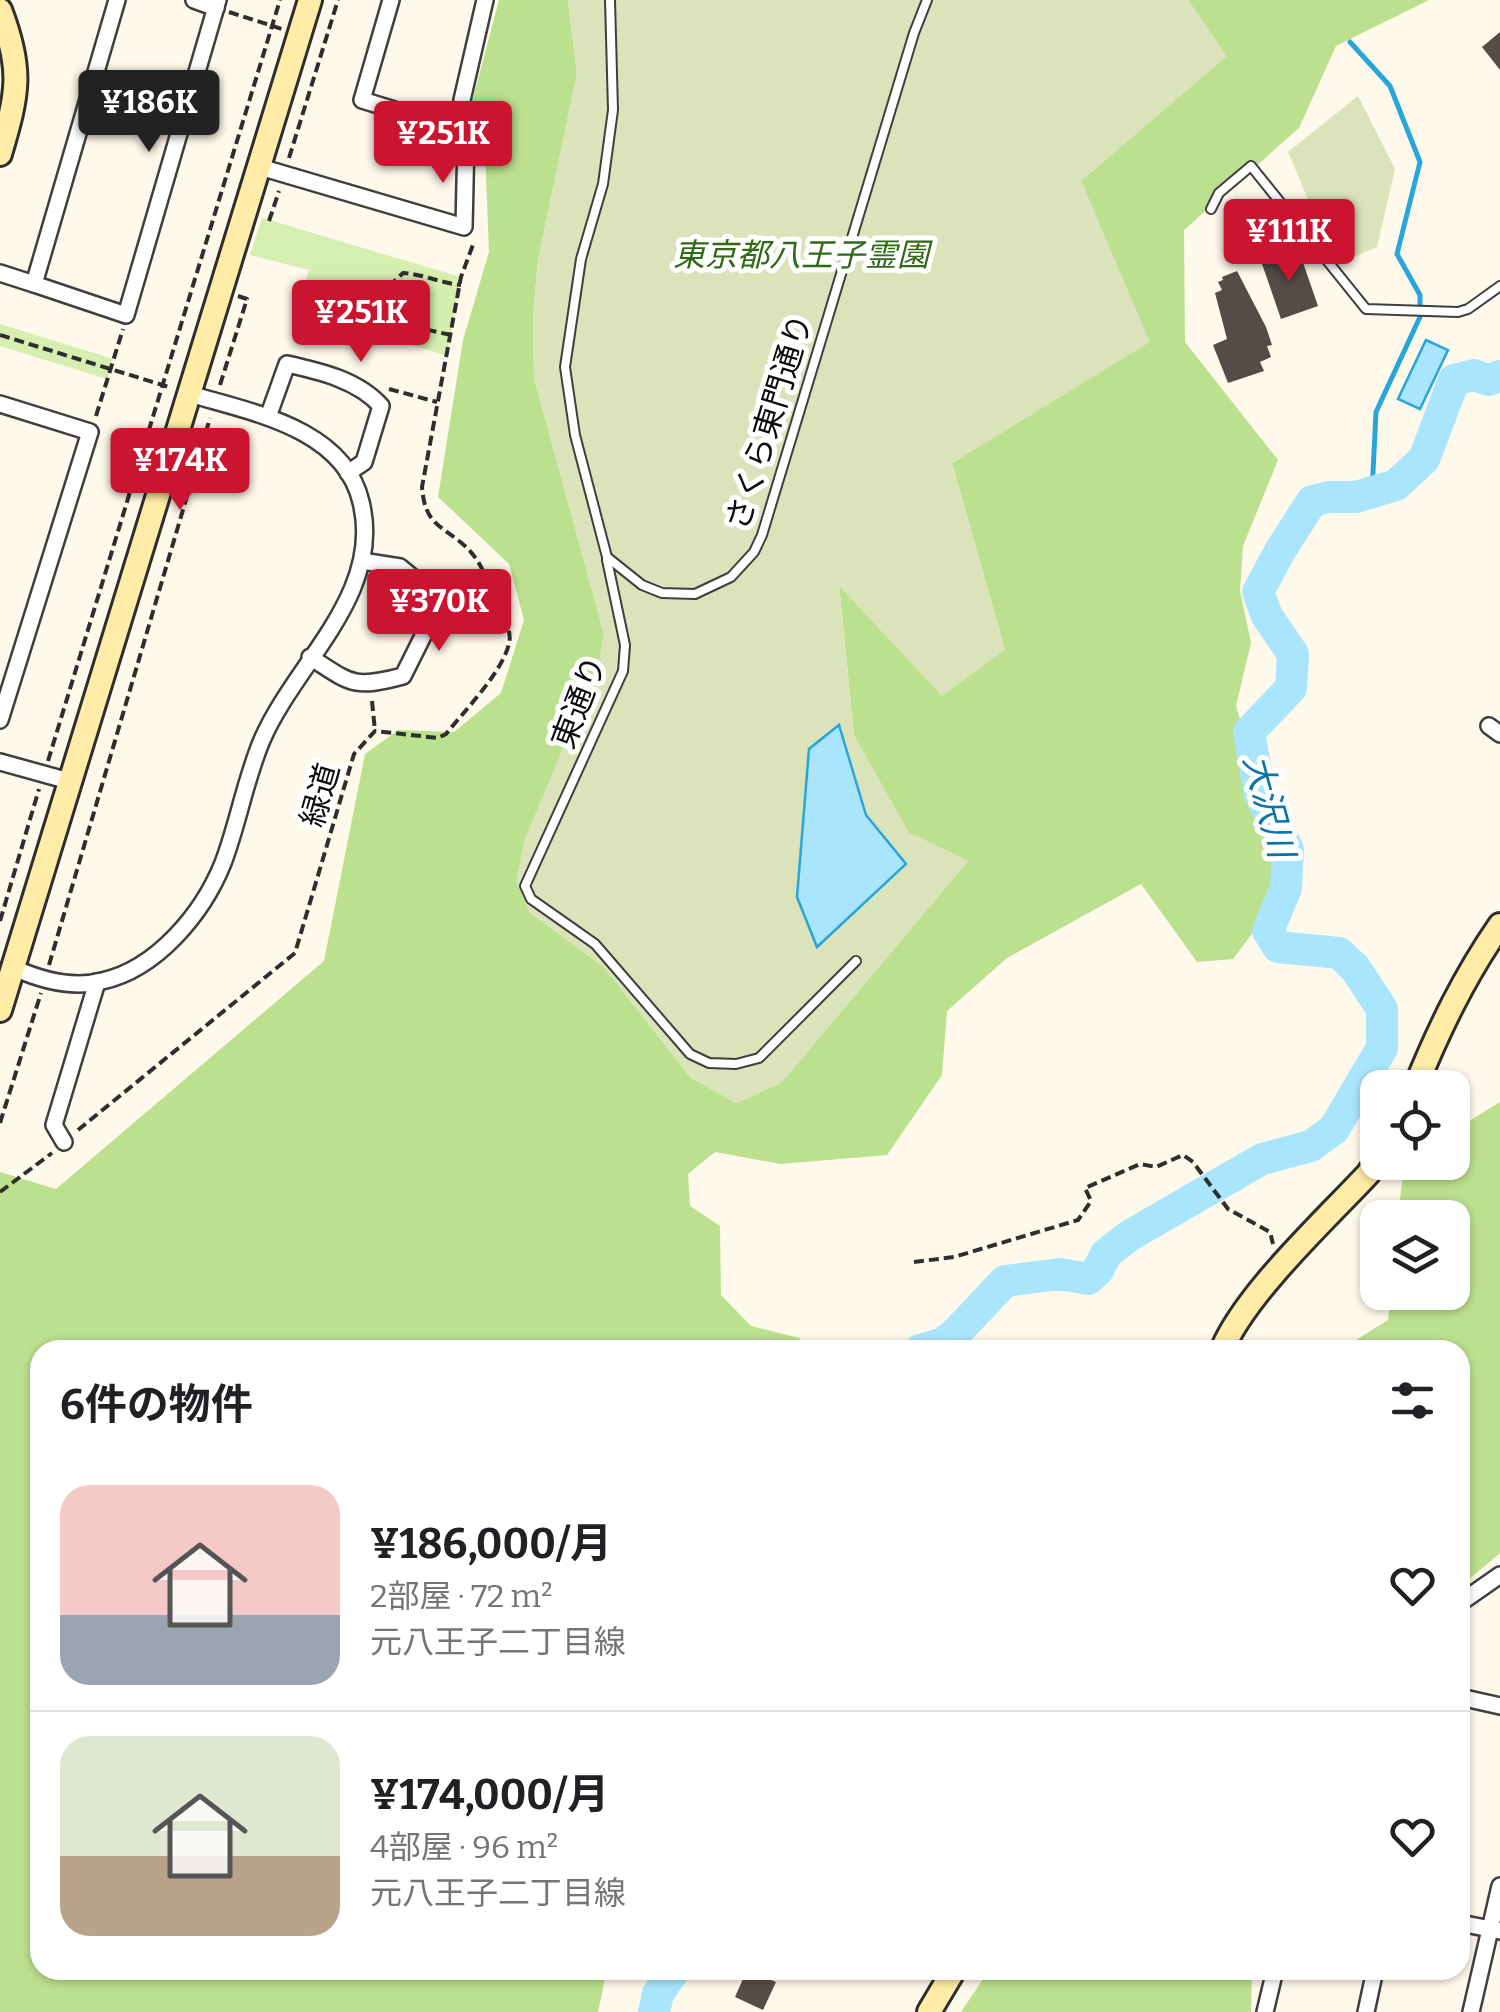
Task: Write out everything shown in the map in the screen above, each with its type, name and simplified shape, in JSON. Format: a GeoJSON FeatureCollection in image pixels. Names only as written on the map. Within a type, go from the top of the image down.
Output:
{"type":"FeatureCollection","features":[{"type":"Feature","properties":{"kind":"street"},"geometry":{"type":"LineString","coordinates":[[34,284],[117,0]]}},
{"type":"Feature","properties":{"kind":"street"},"geometry":{"type":"LineString","coordinates":[[0,273],[126,315],[217,4],[194,0]]}},
{"type":"Feature","properties":{"kind":"street"},"geometry":{"type":"LineString","coordinates":[[0,1010],[182,391],[260,167],[310,0]]}},
{"type":"Feature","properties":{"kind":"street"},"geometry":{"type":"LineString","coordinates":[[392,0],[362,100],[463,132]]}},
{"type":"Feature","properties":{"kind":"street"},"geometry":{"type":"LineString","coordinates":[[260,167],[464,227],[466,139],[462,100],[485,0]]}},
{"type":"Feature","properties":{"kind":"street"},"geometry":{"type":"LineString","coordinates":[[0,10],[17,63],[16,92],[0,154]]}},
{"type":"Feature","properties":{"kind":"street"},"geometry":{"type":"LineString","coordinates":[[268,417],[287,364],[323,372],[372,396],[381,406],[364,462],[348,473]]}},
{"type":"Feature","properties":{"kind":"street"},"geometry":{"type":"LineString","coordinates":[[14,968],[44,982],[98,982],[146,960],[202,905],[224,860],[262,740],[353,591],[362,560],[362,501],[348,473],[327,451],[268,417],[182,391]]}},
{"type":"Feature","properties":{"kind":"street"},"geometry":{"type":"LineString","coordinates":[[0,404],[90,432],[0,720]]}},
{"type":"Feature","properties":{"kind":"street"},"geometry":{"type":"LineString","coordinates":[[310,657],[350,684],[370,685],[402,676],[432,618],[432,593],[400,567],[362,560]]}},
{"type":"Feature","properties":{"kind":"street"},"geometry":{"type":"LineString","coordinates":[[0,762],[69,781]]}},
{"type":"Feature","properties":{"kind":"street"},"geometry":{"type":"LineString","coordinates":[[1422,1070],[1444,1016],[1500,925]]}},
{"type":"Feature","properties":{"kind":"street"},"geometry":{"type":"LineString","coordinates":[[64,1142],[54,1125],[98,982]]}},
{"type":"Feature","properties":{"kind":"street"},"geometry":{"type":"LineString","coordinates":[[1226,1340],[1256,1296],[1362,1180]]}},
{"type":"Feature","properties":{"kind":"street"},"geometry":{"type":"LineString","coordinates":[[1470,1596],[1500,1575]]}},
{"type":"Feature","properties":{"kind":"street"},"geometry":{"type":"LineString","coordinates":[[1470,1699],[1500,1706]]}},
{"type":"Feature","properties":{"kind":"street"},"geometry":{"type":"LineString","coordinates":[[1472,2012],[1495,1930],[1500,1886]]}},
{"type":"Feature","properties":{"kind":"street"},"geometry":{"type":"LineString","coordinates":[[1470,1925],[1495,1930]]}},
{"type":"Feature","properties":{"kind":"street"},"geometry":{"type":"LineString","coordinates":[[929,2012],[948,1980]]}},
{"type":"Feature","properties":{"kind":"street"},"geometry":{"type":"LineString","coordinates":[[1265,2012],[1273,1980]]}},
{"type":"Feature","properties":{"kind":"street"},"geometry":{"type":"LineString","coordinates":[[1366,2012],[1373,1980]]}},
{"type":"Feature","properties":{"kind":"lane"},"geometry":{"type":"LineString","coordinates":[[606,557],[574,435],[565,367],[581,260],[604,184],[613,110],[610,0]]}},
{"type":"Feature","properties":{"kind":"lane","name":"さくら東門通り"},"geometry":{"type":"LineString","coordinates":[[606,557],[642,586],[662,593],[694,594],[731,578],[754,552],[770,514],[903,70],[928,0]]}},
{"type":"Feature","properties":{"kind":"lane"},"geometry":{"type":"LineString","coordinates":[[1210,210],[1219,192],[1252,166],[1366,309],[1458,312],[1500,286]]}},
{"type":"Feature","properties":{"kind":"lane","name":"東通り"},"geometry":{"type":"LineString","coordinates":[[606,557],[624,645],[623,671],[525,886],[531,899],[594,944],[690,1054],[708,1062],[736,1064],[758,1058],[856,961]]}},
{"type":"Feature","properties":{"kind":"path"},"geometry":{"type":"LineString","coordinates":[[0,921],[280,0]]}},
{"type":"Feature","properties":{"kind":"path"},"geometry":{"type":"LineString","coordinates":[[270,220],[338,0]]}},
{"type":"Feature","properties":{"kind":"path"},"geometry":{"type":"LineString","coordinates":[[217,4],[282,29]]}},
{"type":"Feature","properties":{"kind":"path","name":"緑道"},"geometry":{"type":"LineString","coordinates":[[0,1192],[295,953],[354,754],[375,731],[438,738],[446,734],[489,681],[509,643],[508,628],[480,562],[434,524],[424,507],[422,487],[437,402],[474,241],[464,227]]}},
{"type":"Feature","properties":{"kind":"path"},"geometry":{"type":"LineString","coordinates":[[451,336],[387,321],[379,308],[384,291],[402,273],[461,285]]}},
{"type":"Feature","properties":{"kind":"path"},"geometry":{"type":"LineString","coordinates":[[0,1122],[247,298],[238,296]]}},
{"type":"Feature","properties":{"kind":"path"},"geometry":{"type":"LineString","coordinates":[[90,432],[126,315]]}},
{"type":"Feature","properties":{"kind":"path"},"geometry":{"type":"LineString","coordinates":[[0,335],[182,391]]}},
{"type":"Feature","properties":{"kind":"path"},"geometry":{"type":"LineString","coordinates":[[372,396],[386,388],[437,402]]}},
{"type":"Feature","properties":{"kind":"path"},"geometry":{"type":"LineString","coordinates":[[370,685],[375,731]]}},
{"type":"Feature","properties":{"kind":"path"},"geometry":{"type":"LineString","coordinates":[[914,1262],[954,1257],[1078,1220],[1091,1201],[1086,1188],[1140,1164],[1156,1167],[1183,1155],[1193,1162],[1228,1210],[1270,1232],[1272,1249]]}},
{"type":"Feature","properties":{"kind":"green space"},"geometry":{"type":"Polygon","coordinates":[[[499,0],[568,0],[577,74],[538,260],[533,317],[534,378],[604,634],[600,662],[529,912],[604,967],[691,1078],[737,1103],[782,1082],[968,861],[909,833],[854,736],[839,584],[1005,650],[952,463],[1149,342],[1081,181],[1226,56],[1188,0],[1429,0],[1336,46],[1299,128],[1184,230],[1185,342],[1278,460],[1243,546],[1240,591],[1251,643],[1236,706],[1284,864],[1260,923],[1233,959],[1197,962],[1141,884],[1007,958],[947,1011],[942,1075],[887,1155],[781,1164],[715,1152],[688,1174],[690,1206],[720,1226],[721,1295],[751,1326],[800,1340],[30,1340],[30,1980],[605,1980],[598,2012],[0,2012],[0,1172],[56,1189],[324,961],[365,754],[398,730],[454,732],[501,693],[524,620],[509,564],[438,497],[463,340],[489,252],[484,124],[472,102],[499,0]]]}},
{"type":"Feature","properties":{"kind":"green space","name":"東京都八王子霊園"},"geometry":{"type":"Polygon","coordinates":[[[568,0],[1188,0],[1227,56],[1081,181],[1150,342],[952,463],[1005,650],[942,696],[839,586],[854,736],[909,833],[968,861],[782,1082],[737,1103],[691,1078],[604,967],[529,912],[516,881],[524,841],[599,662],[604,634],[534,378],[533,317],[538,260],[577,74],[568,0]]]}},
{"type":"Feature","properties":{"kind":"green space"},"geometry":{"type":"Polygon","coordinates":[[[1358,96],[1395,169],[1377,247],[1346,260],[1321,230],[1288,152],[1358,96]]]}},
{"type":"Feature","properties":{"kind":"green space"},"geometry":{"type":"Polygon","coordinates":[[[262,218],[461,277],[447,356],[297,309],[309,270],[250,255],[262,218]]]}},
{"type":"Feature","properties":{"kind":"green space"},"geometry":{"type":"Polygon","coordinates":[[[0,324],[113,359],[107,379],[0,346],[0,324]]]}},
{"type":"Feature","properties":{"kind":"green space"},"geometry":{"type":"Polygon","coordinates":[[[1500,1102],[1500,1553],[1470,1578],[1470,1340],[1356,1340],[1388,1320],[1389,1310],[1470,1310],[1470,1200],[1400,1200],[1402,1180],[1470,1180],[1470,1121],[1500,1102]]]}},
{"type":"Feature","properties":{"kind":"green space"},"geometry":{"type":"Polygon","coordinates":[[[982,1980],[1252,1980],[1251,2012],[961,2012],[982,1980]]]}},
{"type":"Feature","properties":{"kind":"water"},"geometry":{"type":"Polygon","coordinates":[[[1426,340],[1448,350],[1420,409],[1398,399],[1426,340]]]}},
{"type":"Feature","properties":{"kind":"water"},"geometry":{"type":"Polygon","coordinates":[[[839,725],[866,815],[906,864],[817,947],[797,897],[809,749],[839,725]]]}},
{"type":"Feature","properties":{"kind":"building"},"geometry":{"type":"Polygon","coordinates":[[[1500,32],[1500,70],[1482,47],[1500,32]]]}},
{"type":"Feature","properties":{"kind":"building"},"geometry":{"type":"Polygon","coordinates":[[[1284,250],[1288,258],[1300,254],[1318,306],[1281,319],[1260,258],[1284,250]]]}},
{"type":"Feature","properties":{"kind":"building"},"geometry":{"type":"Polygon","coordinates":[[[1237,271],[1272,345],[1267,346],[1271,357],[1260,362],[1264,371],[1228,383],[1213,345],[1227,339],[1215,293],[1222,290],[1218,282],[1222,277],[1237,271]]]}},
{"type":"Feature","properties":{"kind":"building"},"geometry":{"type":"Polygon","coordinates":[[[743,1980],[776,1982],[763,2010],[735,1997],[743,1980]]]}},
{"type":"Feature","properties":{"kind":"waterway"},"geometry":{"type":"LineString","coordinates":[[1350,42],[1390,86],[1420,162],[1397,254],[1420,295],[1420,317],[1376,412],[1372,492]]}},
{"type":"Feature","properties":{"kind":"waterway","name":"大沢川"},"geometry":{"type":"LineString","coordinates":[[947,1340],[1005,1281],[1060,1274],[1088,1279],[1106,1254],[1129,1236],[1262,1159],[1311,1146],[1334,1129],[1382,1048],[1382,1009],[1355,968],[1339,953],[1278,947],[1268,931],[1286,888],[1288,849],[1260,795],[1249,732],[1291,688],[1293,654],[1267,616],[1258,592],[1312,501],[1356,497],[1396,485],[1424,459],[1454,380],[1474,375],[1488,380],[1500,376]]}},
{"type":"Feature","properties":{"kind":"waterway","name":"大沢川"},"geometry":{"type":"LineString","coordinates":[[654,2012],[658,1994],[667,1980]]}}]}
